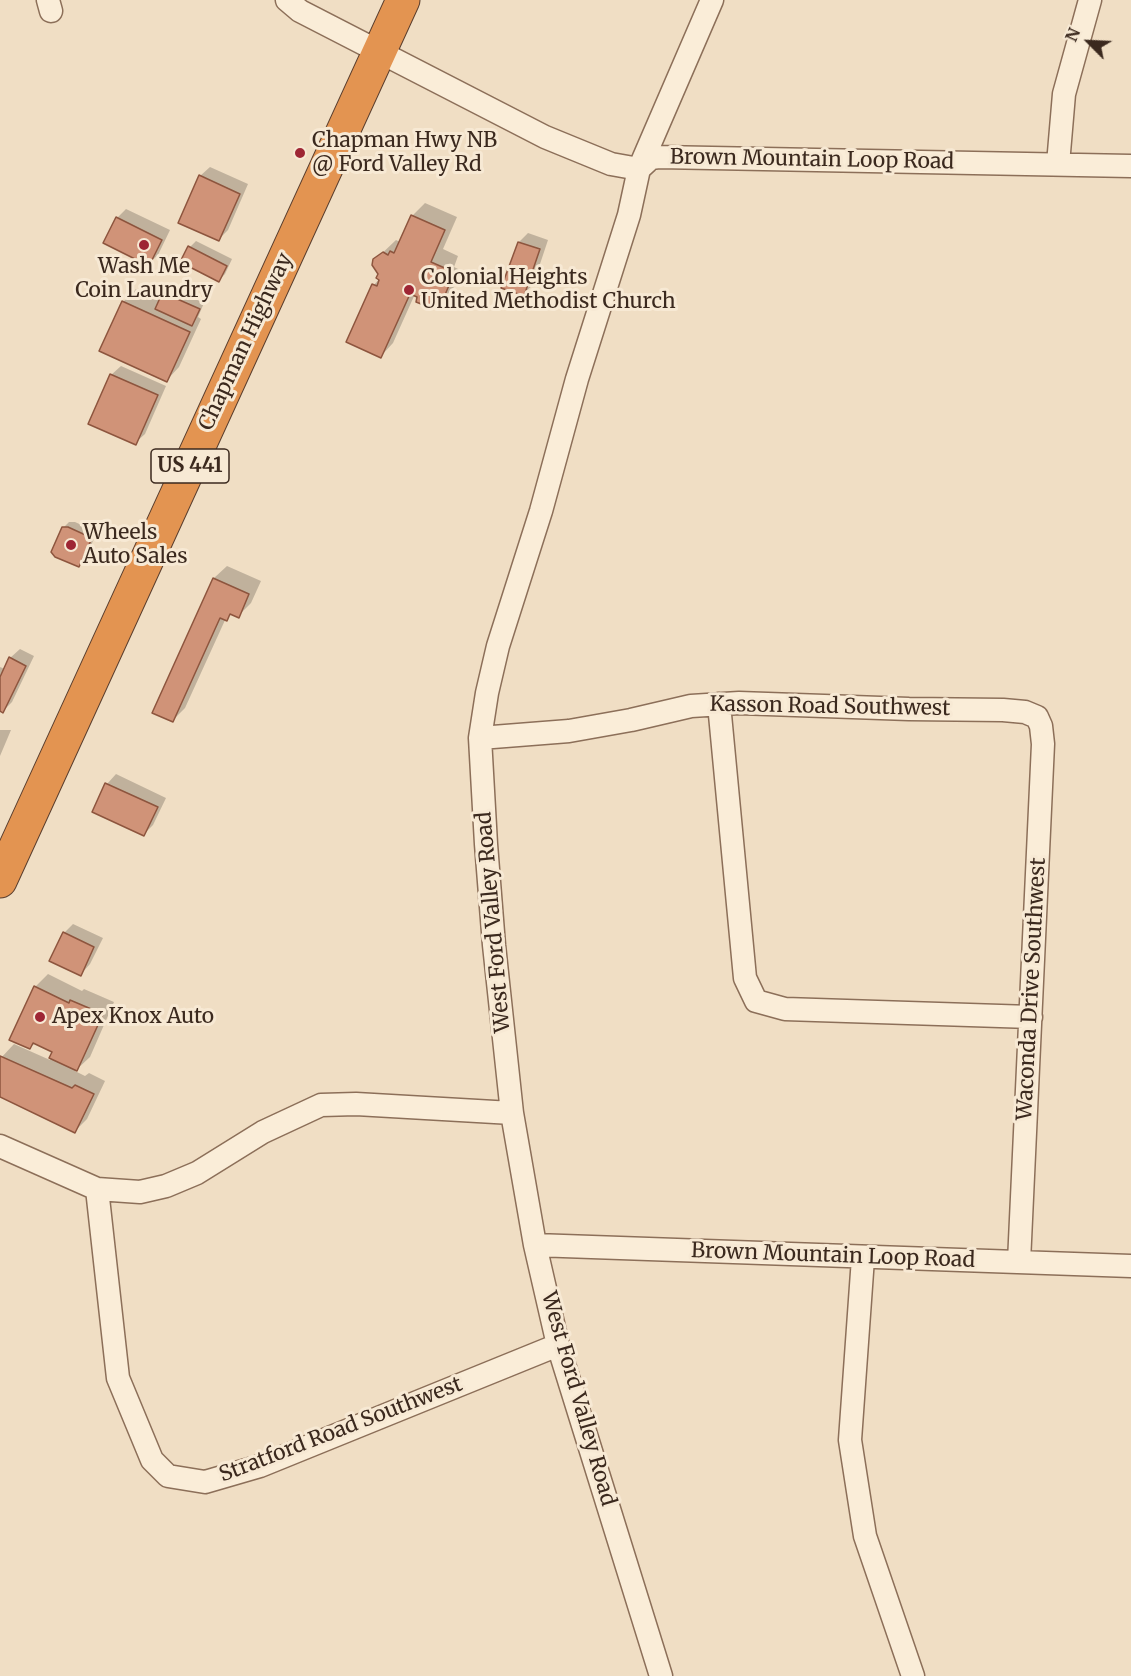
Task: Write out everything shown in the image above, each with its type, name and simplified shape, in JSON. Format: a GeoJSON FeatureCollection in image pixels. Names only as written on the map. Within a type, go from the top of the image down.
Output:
{"type":"FeatureCollection","features":[{"type":"Feature","properties":{"kind":"highway","name":"Chapman Highway"},"geometry":{"type":"LineString","coordinates":[[0,881],[403,0]]}},
{"type":"Feature","properties":{"kind":"street","name":"Brown Mountain Loop Road"},"geometry":{"type":"LineString","coordinates":[[287,0],[300,11],[380,50],[545,137],[611,164],[639,169],[651,159],[659,157],[1131,166]]}},
{"type":"Feature","properties":{"kind":"street","name":"West Ford Valley Road"},"geometry":{"type":"LineString","coordinates":[[661,1676],[558,1345],[536,1245],[512,1113],[491,912],[480,738],[498,646],[541,511],[583,361],[626,225],[639,169],[703,27],[712,0]]}},
{"type":"Feature","properties":{"kind":"street"},"geometry":{"type":"LineString","coordinates":[[1058,164],[1064,94],[1090,0]]}},
{"type":"Feature","properties":{"kind":"street","name":"Kasson Road Southwest"},"geometry":{"type":"LineString","coordinates":[[480,738],[569,731],[690,706],[739,703],[1004,710],[1025,712],[1037,717]]}},
{"type":"Feature","properties":{"kind":"street"},"geometry":{"type":"LineString","coordinates":[[719,704],[745,978],[756,1000],[785,1009],[1031,1017]]}},
{"type":"Feature","properties":{"kind":"street","name":"Waconda Drive Southwest"},"geometry":{"type":"LineString","coordinates":[[1019,1262],[1043,744],[1041,726],[1037,717]]}},
{"type":"Feature","properties":{"kind":"street"},"geometry":{"type":"LineString","coordinates":[[0,1146],[97,1189],[140,1192],[166,1186],[197,1173],[263,1132],[321,1105],[356,1104],[512,1113]]}},
{"type":"Feature","properties":{"kind":"street","name":"Stratford Road Southwest"},"geometry":{"type":"LineString","coordinates":[[97,1189],[118,1378],[152,1460],[168,1476],[205,1482],[260,1466],[558,1345]]}},
{"type":"Feature","properties":{"kind":"street","name":"Brown Mountain Loop Road"},"geometry":{"type":"LineString","coordinates":[[536,1245],[1131,1266]]}},
{"type":"Feature","properties":{"kind":"street"},"geometry":{"type":"LineString","coordinates":[[863,1258],[850,1440],[865,1536],[913,1676]]}},
{"type":"Feature","properties":{"kind":"building"},"geometry":{"type":"Polygon","coordinates":[[[199,175],[240,194],[219,241],[178,223],[199,175]]]}},
{"type":"Feature","properties":{"kind":"building","name":"Colonial Heights United Methodist Church"},"geometry":{"type":"Polygon","coordinates":[[[411,215],[445,230],[431,262],[447,269],[442,280],[450,283],[442,302],[433,298],[429,307],[416,302],[417,297],[410,294],[381,358],[346,342],[372,284],[377,286],[379,280],[376,278],[378,274],[372,265],[373,259],[383,252],[388,255],[390,251],[394,253],[411,215]]]}},
{"type":"Feature","properties":{"kind":"building"},"geometry":{"type":"Polygon","coordinates":[[[116,217],[162,240],[149,266],[103,243],[116,217]]]}},
{"type":"Feature","properties":{"kind":"building"},"geometry":{"type":"Polygon","coordinates":[[[518,242],[540,249],[524,296],[501,288],[518,242]]]}},
{"type":"Feature","properties":{"kind":"building"},"geometry":{"type":"Polygon","coordinates":[[[188,246],[227,266],[219,282],[180,262],[188,246]]]}},
{"type":"Feature","properties":{"kind":"building"},"geometry":{"type":"Polygon","coordinates":[[[164,289],[176,295],[175,298],[200,309],[192,326],[155,309],[164,289]]]}},
{"type":"Feature","properties":{"kind":"building"},"geometry":{"type":"Polygon","coordinates":[[[122,301],[190,332],[167,382],[99,351],[122,301]]]}},
{"type":"Feature","properties":{"kind":"building"},"geometry":{"type":"Polygon","coordinates":[[[110,374],[158,395],[136,445],[88,424],[110,374]]]}},
{"type":"Feature","properties":{"kind":"building","name":"Wheels Auto Sales"},"geometry":{"type":"Polygon","coordinates":[[[62,527],[68,527],[92,538],[79,567],[55,557],[51,552],[62,527]]]}},
{"type":"Feature","properties":{"kind":"building"},"geometry":{"type":"Polygon","coordinates":[[[213,578],[249,594],[239,618],[230,614],[227,621],[220,618],[173,722],[152,713],[213,578]]]}},
{"type":"Feature","properties":{"kind":"building"},"geometry":{"type":"Polygon","coordinates":[[[9,657],[26,666],[3,713],[0,711],[0,677],[9,657]]]}},
{"type":"Feature","properties":{"kind":"building"},"geometry":{"type":"Polygon","coordinates":[[[105,783],[158,807],[144,836],[92,812],[105,783]]]}},
{"type":"Feature","properties":{"kind":"building"},"geometry":{"type":"Polygon","coordinates":[[[63,932],[94,947],[81,976],[49,961],[63,932]]]}},
{"type":"Feature","properties":{"kind":"building"},"geometry":{"type":"Polygon","coordinates":[[[34,986],[69,1003],[70,1000],[103,1014],[77,1071],[49,1058],[52,1052],[33,1043],[30,1049],[9,1040],[34,986]]]}},
{"type":"Feature","properties":{"kind":"building"},"geometry":{"type":"Polygon","coordinates":[[[0,1056],[72,1088],[75,1085],[94,1094],[75,1133],[0,1097],[0,1056]]]}},
{"type":"Feature","properties":{"kind":"place","name":"Chapman Hwy NB @ Ford Valley Rd"},"geometry":{"type":"Point","coordinates":[300,153]}},
{"type":"Feature","properties":{"kind":"place","name":"Wash Me Coin Laundry"},"geometry":{"type":"Point","coordinates":[144,245]}},
{"type":"Feature","properties":{"kind":"place","name":"Colonial Heights United Methodist Church"},"geometry":{"type":"Point","coordinates":[409,290]}},
{"type":"Feature","properties":{"kind":"place","name":"Wheels Auto Sales"},"geometry":{"type":"Point","coordinates":[71,545]}},
{"type":"Feature","properties":{"kind":"place","name":"Apex Knox Auto"},"geometry":{"type":"Point","coordinates":[40,1017]}}]}
